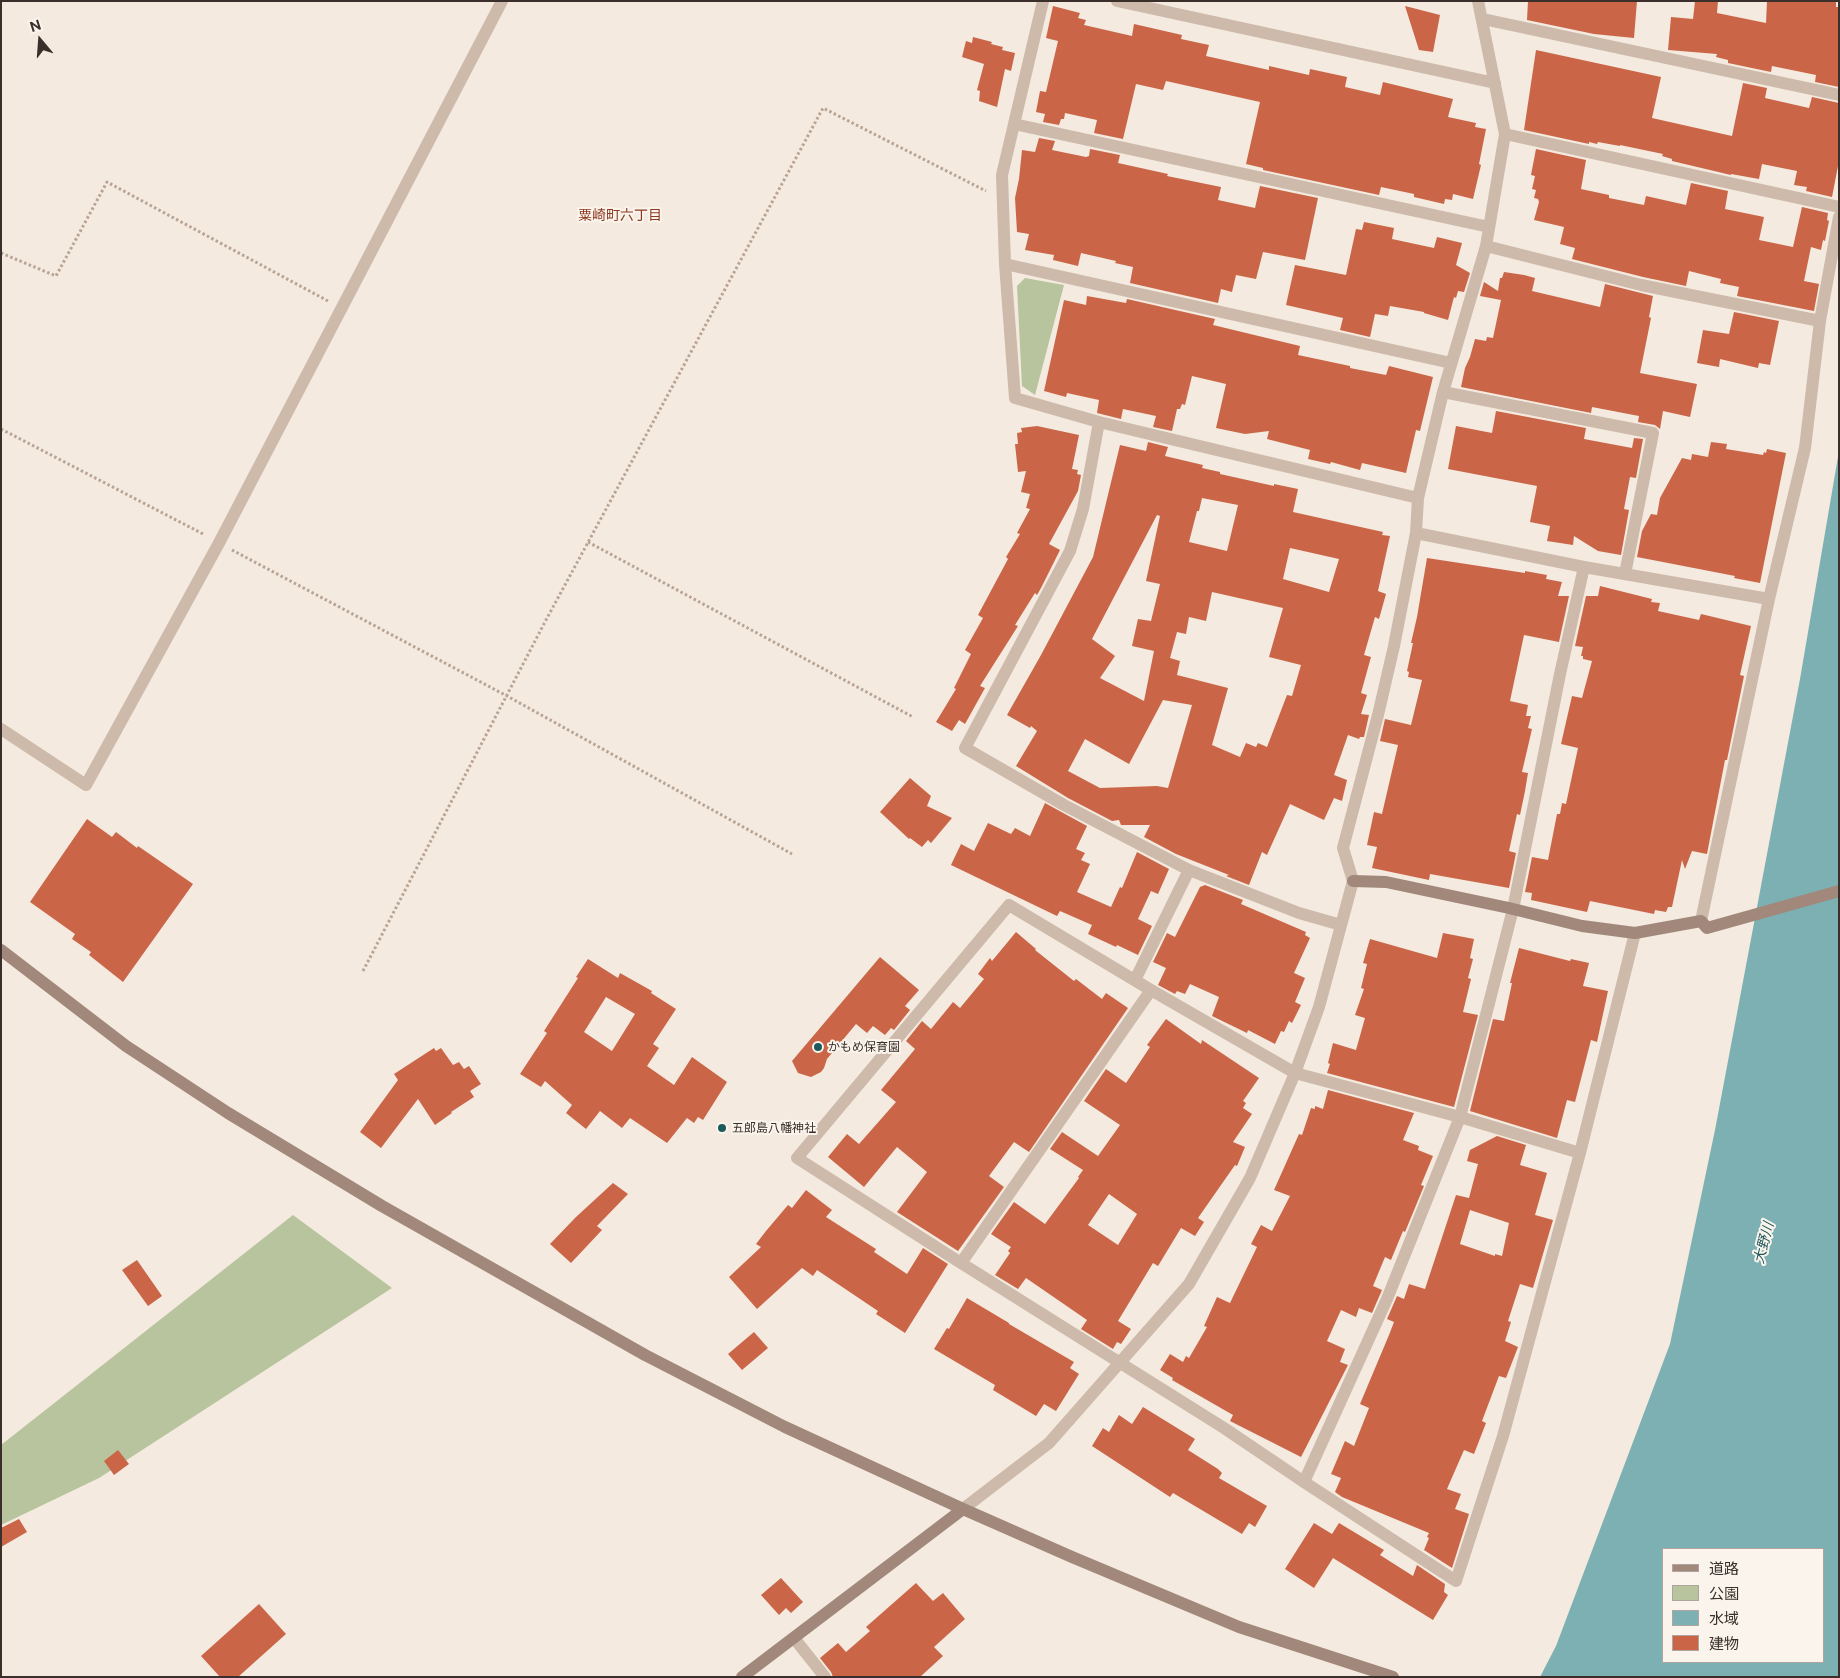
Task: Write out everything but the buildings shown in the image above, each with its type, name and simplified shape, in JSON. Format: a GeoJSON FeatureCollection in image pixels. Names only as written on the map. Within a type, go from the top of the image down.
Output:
{"type":"FeatureCollection","features":[{"type":"Feature","properties":{"kind":"street"},"geometry":{"type":"LineString","coordinates":[[1,729],[86,785],[218,543],[502,1]]}},
{"type":"Feature","properties":{"kind":"street"},"geometry":{"type":"LineString","coordinates":[[1043,1],[1002,174],[1005,264],[1015,398],[1099,422],[1418,498]]}},
{"type":"Feature","properties":{"kind":"street"},"geometry":{"type":"LineString","coordinates":[[1117,1],[1495,83]]}},
{"type":"Feature","properties":{"kind":"street"},"geometry":{"type":"LineString","coordinates":[[742,1677],[1049,1443],[1189,1284],[1250,1178],[1295,1073],[1319,1007],[1353,881],[1343,848],[1394,646],[1416,533],[1418,498],[1443,392],[1486,246],[1505,134],[1478,1]]}},
{"type":"Feature","properties":{"kind":"street"},"geometry":{"type":"LineString","coordinates":[[1483,19],[1839,95]]}},
{"type":"Feature","properties":{"kind":"street"},"geometry":{"type":"LineString","coordinates":[[1014,124],[1489,227]]}},
{"type":"Feature","properties":{"kind":"street"},"geometry":{"type":"LineString","coordinates":[[1505,134],[1839,207]]}},
{"type":"Feature","properties":{"kind":"street"},"geometry":{"type":"LineString","coordinates":[[1704,924],[1769,598],[1805,448],[1820,321],[1839,216]]}},
{"type":"Feature","properties":{"kind":"street"},"geometry":{"type":"LineString","coordinates":[[1486,246],[1641,285],[1820,321]]}},
{"type":"Feature","properties":{"kind":"street"},"geometry":{"type":"LineString","coordinates":[[1005,264],[1452,363]]}},
{"type":"Feature","properties":{"kind":"street"},"geometry":{"type":"LineString","coordinates":[[1443,392],[1653,433],[1625,574]]}},
{"type":"Feature","properties":{"kind":"street"},"geometry":{"type":"LineString","coordinates":[[1099,422],[1083,509],[1070,551],[965,748],[1064,805],[1189,870],[1299,913],[1341,925]]}},
{"type":"Feature","properties":{"kind":"street"},"geometry":{"type":"LineString","coordinates":[[1416,533],[1584,567],[1769,598]]}},
{"type":"Feature","properties":{"kind":"street"},"geometry":{"type":"LineString","coordinates":[[1304,1482],[1387,1299],[1460,1116],[1513,909],[1560,674],[1584,567]]}},
{"type":"Feature","properties":{"kind":"street"},"geometry":{"type":"LineString","coordinates":[[1134,980],[1189,870]]}},
{"type":"Feature","properties":{"kind":"street"},"geometry":{"type":"LineString","coordinates":[[1353,881],[1386,882],[1582,926],[1635,933],[1704,924],[1839,890]]}},
{"type":"Feature","properties":{"kind":"street"},"geometry":{"type":"LineString","coordinates":[[1580,1153],[1460,1116],[1295,1073],[1150,990],[1009,905],[797,1158],[961,1264],[1224,1428],[1456,1581],[1503,1436],[1580,1153],[1635,933]]}},
{"type":"Feature","properties":{"kind":"street"},"geometry":{"type":"LineString","coordinates":[[1,950],[126,1046],[228,1112],[382,1206],[645,1355],[785,1427],[963,1509],[1239,1627],[1393,1677]]}},
{"type":"Feature","properties":{"kind":"street"},"geometry":{"type":"LineString","coordinates":[[961,1264],[1150,990]]}},
{"type":"Feature","properties":{"kind":"street"},"geometry":{"type":"LineString","coordinates":[[794,1638],[825,1677]]}},
{"type":"Feature","properties":{"kind":"path"},"geometry":{"type":"LineString","coordinates":[[363,971],[588,542],[823,108],[1003,199]]}},
{"type":"Feature","properties":{"kind":"path"},"geometry":{"type":"LineString","coordinates":[[1,252],[56,276],[107,182],[342,309]]}},
{"type":"Feature","properties":{"kind":"path"},"geometry":{"type":"LineString","coordinates":[[1,430],[507,696],[792,854]]}},
{"type":"Feature","properties":{"kind":"path"},"geometry":{"type":"LineString","coordinates":[[588,542],[913,717]]}},
{"type":"Feature","properties":{"kind":"green space"},"geometry":{"type":"Polygon","coordinates":[[[1025,278],[1064,285],[1035,395],[1022,386],[1017,286],[1025,278]]]}},
{"type":"Feature","properties":{"kind":"green space"},"geometry":{"type":"Polygon","coordinates":[[[293,1215],[392,1288],[99,1478],[1,1525],[1,1445],[293,1215]]]}},
{"type":"Feature","properties":{"kind":"water","name":"大野川"},"geometry":{"type":"Polygon","coordinates":[[[1839,451],[1839,1677],[1540,1677],[1556,1646],[1670,1344],[1715,1130],[1800,679],[1839,451]]]}},
{"type":"Feature","properties":{"kind":"place","name":"かもめ保育園"},"geometry":{"type":"Point","coordinates":[818,1047]}},
{"type":"Feature","properties":{"kind":"place","name":"五郎島八幡神社"},"geometry":{"type":"Point","coordinates":[722,1128]}},
{"type":"Feature","properties":{"kind":"district","name":"粟崎町六丁目"},"geometry":{"type":"Point","coordinates":[620,216]}}]}
